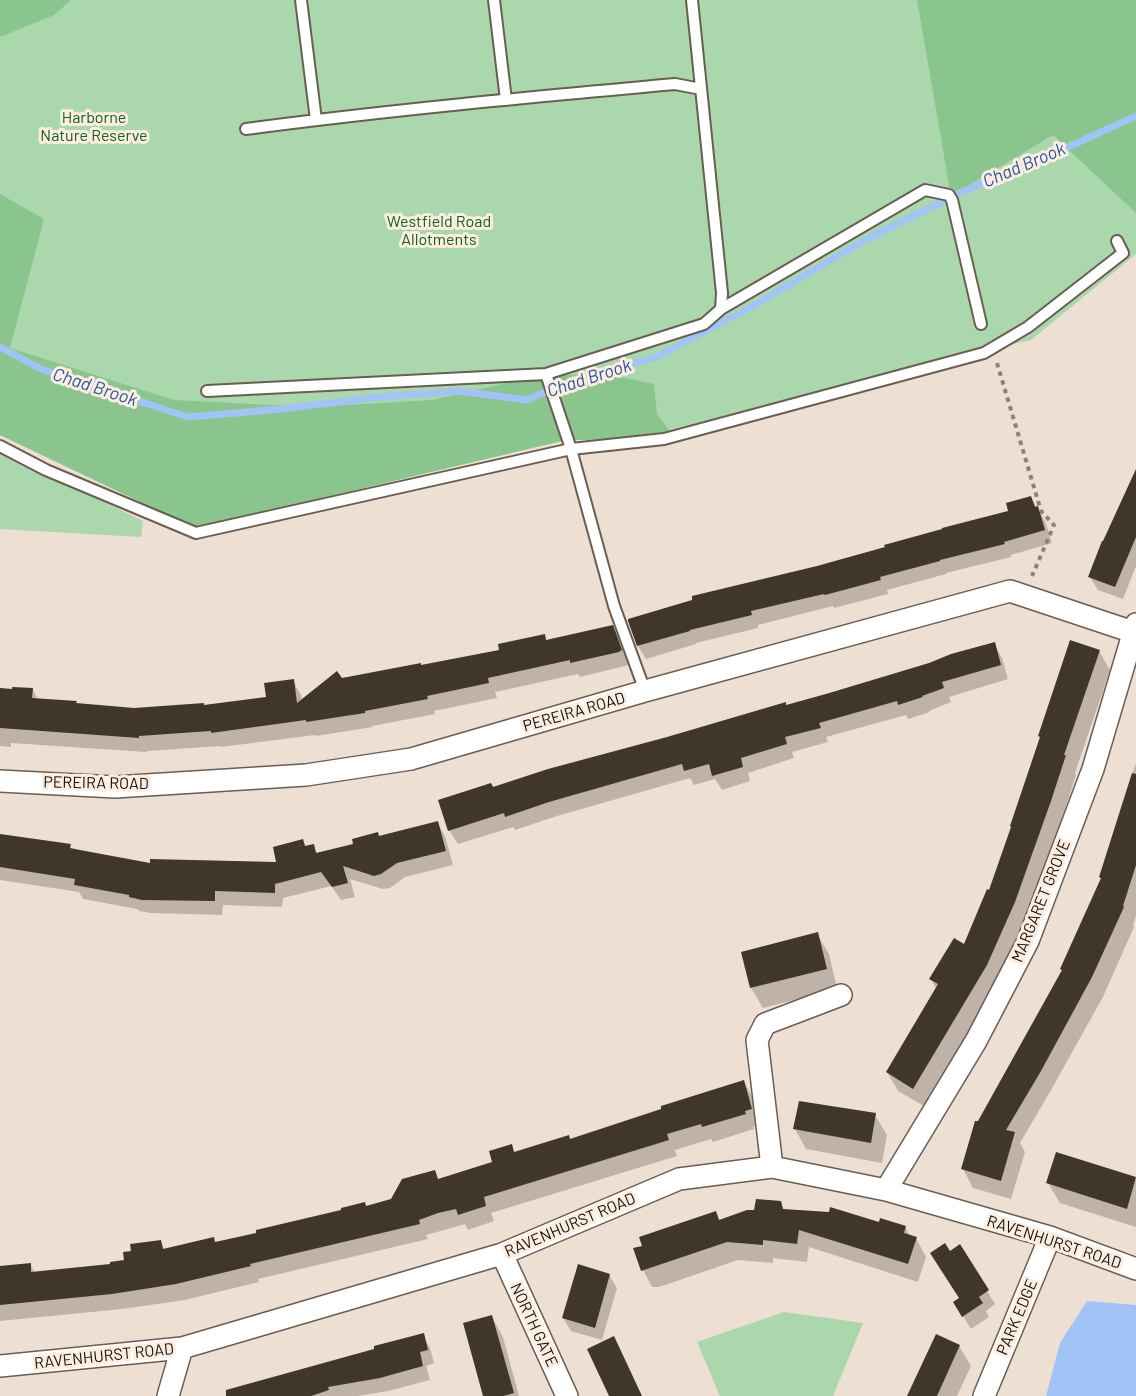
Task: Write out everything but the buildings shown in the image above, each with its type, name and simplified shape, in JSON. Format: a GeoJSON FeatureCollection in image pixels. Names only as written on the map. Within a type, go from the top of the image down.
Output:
{"type":"FeatureCollection","features":[{"type":"Feature","properties":{"kind":"street","name":"PEREIRA ROAD"},"geometry":{"type":"LineString","coordinates":[[0,781],[115,787],[306,775],[411,759],[645,691],[1010,591],[1134,628]]}},
{"type":"Feature","properties":{"kind":"street","name":"MARGARET GROVE"},"geometry":{"type":"LineString","coordinates":[[886,1190],[976,1041],[1028,941],[1093,769],[1134,628]]}},
{"type":"Feature","properties":{"kind":"street"},"geometry":{"type":"LineString","coordinates":[[772,1167],[757,1040],[765,1024],[841,995]]}},
{"type":"Feature","properties":{"kind":"street","name":"RAVENHURST ROAD"},"geometry":{"type":"LineString","coordinates":[[0,1366],[182,1348],[502,1254],[679,1179],[772,1167],[886,1190],[1050,1237],[1136,1269]]}},
{"type":"Feature","properties":{"kind":"street","name":"PARK EDGE"},"geometry":{"type":"LineString","coordinates":[[984,1396],[1050,1237]]}},
{"type":"Feature","properties":{"kind":"street","name":"NORTH GATE"},"geometry":{"type":"LineString","coordinates":[[502,1254],[567,1396]]}},
{"type":"Feature","properties":{"kind":"street"},"geometry":{"type":"LineString","coordinates":[[168,1396],[182,1348]]}},
{"type":"Feature","properties":{"kind":"lane"},"geometry":{"type":"LineString","coordinates":[[301,0],[316,120]]}},
{"type":"Feature","properties":{"kind":"lane"},"geometry":{"type":"LineString","coordinates":[[494,0],[506,100]]}},
{"type":"Feature","properties":{"kind":"lane"},"geometry":{"type":"LineString","coordinates":[[692,0],[722,293],[721,309]]}},
{"type":"Feature","properties":{"kind":"lane"},"geometry":{"type":"LineString","coordinates":[[246,129],[675,84],[701,89]]}},
{"type":"Feature","properties":{"kind":"lane"},"geometry":{"type":"LineString","coordinates":[[207,391],[546,374],[704,324],[721,309],[925,190],[951,197],[981,324]]}},
{"type":"Feature","properties":{"kind":"lane"},"geometry":{"type":"LineString","coordinates":[[0,446],[46,470],[196,533],[571,449],[664,439],[984,353],[1028,327],[1123,253],[1117,241]]}},
{"type":"Feature","properties":{"kind":"lane"},"geometry":{"type":"LineString","coordinates":[[546,374],[571,449],[614,606],[645,691]]}},
{"type":"Feature","properties":{"kind":"path"},"geometry":{"type":"LineString","coordinates":[[992,348],[1041,511],[1054,525],[1022,595]]}},
{"type":"Feature","properties":{"kind":"green space","name":"Westfield Road Allotments"},"geometry":{"type":"Polygon","coordinates":[[[0,0],[1136,0],[1136,254],[1031,340],[669,430],[646,439],[566,440],[195,528],[0,435],[0,0]]]}},
{"type":"Feature","properties":{"kind":"green space"},"geometry":{"type":"Polygon","coordinates":[[[0,0],[71,0],[54,15],[0,37],[0,0]]]}},
{"type":"Feature","properties":{"kind":"green space"},"geometry":{"type":"Polygon","coordinates":[[[917,0],[1136,0],[1136,213],[1053,135],[951,196],[917,0]]]}},
{"type":"Feature","properties":{"kind":"green space"},"geometry":{"type":"Polygon","coordinates":[[[0,194],[44,219],[10,348],[174,400],[311,407],[432,400],[546,374],[616,376],[654,384],[657,414],[669,430],[646,439],[566,440],[195,528],[0,435],[0,194]]]}},
{"type":"Feature","properties":{"kind":"green space"},"geometry":{"type":"Polygon","coordinates":[[[0,451],[143,521],[141,537],[0,529],[0,451]]]}},
{"type":"Feature","properties":{"kind":"green space"},"geometry":{"type":"Polygon","coordinates":[[[784,1312],[863,1323],[833,1396],[720,1396],[697,1342],[784,1312]]]}},
{"type":"Feature","properties":{"kind":"water"},"geometry":{"type":"Polygon","coordinates":[[[1087,1301],[1136,1305],[1136,1396],[1046,1396],[1060,1343],[1087,1301]]]}},
{"type":"Feature","properties":{"kind":"waterway","name":"Chad Brook"},"geometry":{"type":"LineString","coordinates":[[0,347],[41,369],[188,417],[459,391],[527,400],[559,386],[656,357],[751,307],[867,239],[962,192],[1136,116]]}},
{"type":"Feature","properties":{"kind":"park label","name":"Harborne Nature Reserve"},"geometry":{"type":"Point","coordinates":[94,127]}}]}
